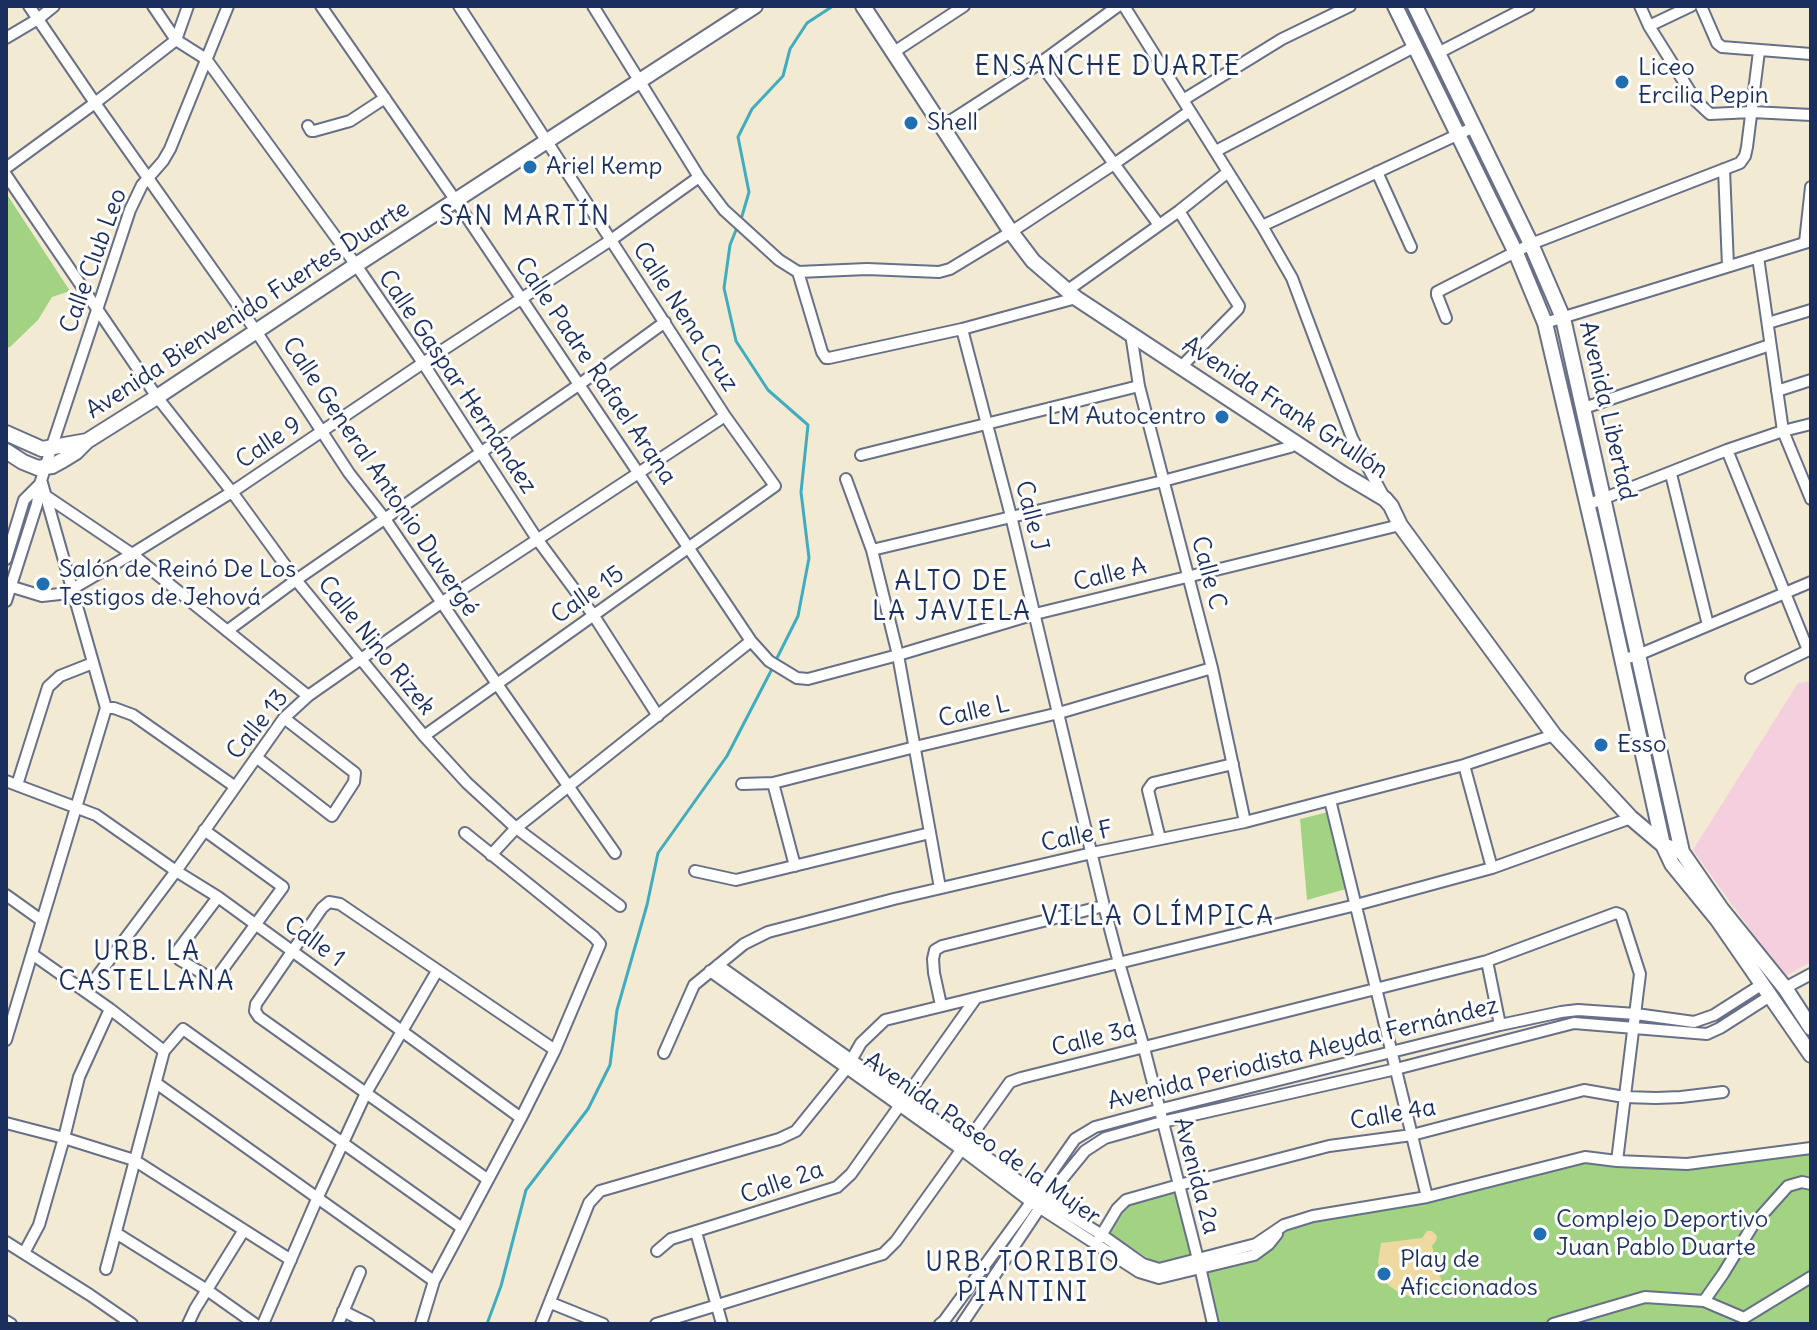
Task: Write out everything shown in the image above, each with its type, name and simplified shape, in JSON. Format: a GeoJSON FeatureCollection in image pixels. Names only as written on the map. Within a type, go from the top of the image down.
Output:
{"type":"FeatureCollection","features":[{"type":"Feature","properties":{"kind":"main road","name":"Avenida Bienvenido Fuertes Duarte"},"geometry":{"type":"LineString","coordinates":[[42,478],[87,441],[640,82],[734,12],[755,6]]}},
{"type":"Feature","properties":{"kind":"main road","name":"Avenida Frank Grullón"},"geometry":{"type":"LineString","coordinates":[[863,6],[1033,261],[1072,294],[1131,334],[1385,499],[1400,525],[1554,735],[1631,818],[1663,845],[1682,852]]}},
{"type":"Feature","properties":{"kind":"main road","name":"Avenida Libertad"},"geometry":{"type":"LineString","coordinates":[[1395,6],[1516,253],[1545,323],[1663,845]]}},
{"type":"Feature","properties":{"kind":"main road","name":"Avenida Libertad"},"geometry":{"type":"LineString","coordinates":[[1415,6],[1531,244],[1563,318],[1682,852]]}},
{"type":"Feature","properties":{"kind":"main road"},"geometry":{"type":"LineString","coordinates":[[6,433],[35,447],[51,449]]}},
{"type":"Feature","properties":{"kind":"main road","name":"Avenida Bienvenido Fuertes Duarte"},"geometry":{"type":"LineString","coordinates":[[51,449],[87,441]]}},
{"type":"Feature","properties":{"kind":"main road"},"geometry":{"type":"LineString","coordinates":[[6,451],[42,478]]}},
{"type":"Feature","properties":{"kind":"main road"},"geometry":{"type":"LineString","coordinates":[[1663,845],[1672,864],[1717,919],[1811,1055]]}},
{"type":"Feature","properties":{"kind":"main road"},"geometry":{"type":"LineString","coordinates":[[1682,852],[1722,910],[1785,988],[1811,1028]]}},
{"type":"Feature","properties":{"kind":"street","name":"Calle General Antonio Duvergé"},"geometry":{"type":"LineString","coordinates":[[29,6],[256,331],[349,473],[385,519],[615,853]]}},
{"type":"Feature","properties":{"kind":"street"},"geometry":{"type":"LineString","coordinates":[[6,38],[54,6]]}},
{"type":"Feature","properties":{"kind":"street","name":"Calle Gaspar Hernández"},"geometry":{"type":"LineString","coordinates":[[153,6],[176,40],[206,59],[356,265],[537,539],[594,616],[658,716]]}},
{"type":"Feature","properties":{"kind":"street"},"geometry":{"type":"LineString","coordinates":[[6,168],[176,40],[188,6]]}},
{"type":"Feature","properties":{"kind":"street","name":"Calle Club Leo"},"geometry":{"type":"LineString","coordinates":[[42,478],[130,210],[136,196],[170,149],[228,6]]}},
{"type":"Feature","properties":{"kind":"street","name":"Calle Padre Rafael Arana"},"geometry":{"type":"LineString","coordinates":[[321,6],[523,299],[751,641]]}},
{"type":"Feature","properties":{"kind":"street","name":"Calle Nena Cruz"},"geometry":{"type":"LineString","coordinates":[[459,6],[725,416],[775,486]]}},
{"type":"Feature","properties":{"kind":"street"},"geometry":{"type":"LineString","coordinates":[[593,6],[699,177],[724,210],[779,260],[798,272],[867,269],[945,271],[1011,232],[1190,111]]}},
{"type":"Feature","properties":{"kind":"street"},"geometry":{"type":"LineString","coordinates":[[894,52],[964,6]]}},
{"type":"Feature","properties":{"kind":"street"},"geometry":{"type":"LineString","coordinates":[[941,127],[1121,6],[1216,151],[1292,278],[1352,438],[1385,499]]}},
{"type":"Feature","properties":{"kind":"street"},"geometry":{"type":"LineString","coordinates":[[1183,100],[1282,39],[1350,6]]}},
{"type":"Feature","properties":{"kind":"street"},"geometry":{"type":"LineString","coordinates":[[1438,53],[1529,6]]}},
{"type":"Feature","properties":{"kind":"street"},"geometry":{"type":"LineString","coordinates":[[1640,6],[1649,26],[1696,101],[1710,114],[1752,112],[1811,115]]}},
{"type":"Feature","properties":{"kind":"street"},"geometry":{"type":"LineString","coordinates":[[1649,26],[1691,6]]}},
{"type":"Feature","properties":{"kind":"street"},"geometry":{"type":"LineString","coordinates":[[1701,6],[1717,43],[1722,47],[1811,54]]}},
{"type":"Feature","properties":{"kind":"street"},"geometry":{"type":"LineString","coordinates":[[1216,151],[1414,47]]}},
{"type":"Feature","properties":{"kind":"street"},"geometry":{"type":"LineString","coordinates":[[1446,318],[1437,292],[1531,244],[1740,163],[1745,156],[1759,51]]}},
{"type":"Feature","properties":{"kind":"street"},"geometry":{"type":"LineString","coordinates":[[1040,63],[1159,225]]}},
{"type":"Feature","properties":{"kind":"street"},"geometry":{"type":"LineString","coordinates":[[308,126],[314,131],[350,121],[385,98]]}},
{"type":"Feature","properties":{"kind":"street"},"geometry":{"type":"LineString","coordinates":[[1262,226],[1474,127]]}},
{"type":"Feature","properties":{"kind":"street"},"geometry":{"type":"LineString","coordinates":[[1724,169],[1728,266]]}},
{"type":"Feature","properties":{"kind":"street"},"geometry":{"type":"LineString","coordinates":[[798,272],[826,358],[962,329],[1072,294],[1228,172]]}},
{"type":"Feature","properties":{"kind":"street"},"geometry":{"type":"LineString","coordinates":[[1377,172],[1411,247]]}},
{"type":"Feature","properties":{"kind":"street","name":"Calle Nino Rizek"},"geometry":{"type":"LineString","coordinates":[[6,175],[157,397],[296,580],[424,736],[467,783],[516,828],[620,906]]}},
{"type":"Feature","properties":{"kind":"street","name":"Calle 9"},"geometry":{"type":"LineString","coordinates":[[8,586],[42,596],[60,594],[132,554],[232,492],[523,299],[699,177]]}},
{"type":"Feature","properties":{"kind":"street"},"geometry":{"type":"LineString","coordinates":[[1545,323],[1808,242],[1811,187]]}},
{"type":"Feature","properties":{"kind":"street"},"geometry":{"type":"LineString","coordinates":[[1179,211],[1239,306],[1181,367]]}},
{"type":"Feature","properties":{"kind":"street"},"geometry":{"type":"LineString","coordinates":[[1758,257],[1783,431],[1811,499]]}},
{"type":"Feature","properties":{"kind":"street"},"geometry":{"type":"LineString","coordinates":[[1768,323],[1811,310]]}},
{"type":"Feature","properties":{"kind":"street"},"geometry":{"type":"LineString","coordinates":[[227,631],[665,322]]}},
{"type":"Feature","properties":{"kind":"street","name":"Calle J"},"geometry":{"type":"LineString","coordinates":[[962,329],[1011,516],[1092,853]]}},
{"type":"Feature","properties":{"kind":"street","name":"Calle C"},"geometry":{"type":"LineString","coordinates":[[1131,334],[1139,386],[1212,668],[1245,822]]}},
{"type":"Feature","properties":{"kind":"street"},"geometry":{"type":"LineString","coordinates":[[1569,425],[1585,414],[1770,345]]}},
{"type":"Feature","properties":{"kind":"street"},"geometry":{"type":"LineString","coordinates":[[1777,391],[1811,380]]}},
{"type":"Feature","properties":{"kind":"street"},"geometry":{"type":"LineString","coordinates":[[861,455],[1139,386]]}},
{"type":"Feature","properties":{"kind":"street","name":"Calle 13"},"geometry":{"type":"LineString","coordinates":[[86,991],[176,871],[284,718],[308,696],[441,603],[725,416]]}},
{"type":"Feature","properties":{"kind":"street"},"geometry":{"type":"LineString","coordinates":[[1587,505],[1727,450],[1811,424]]}},
{"type":"Feature","properties":{"kind":"street"},"geometry":{"type":"LineString","coordinates":[[872,550],[1163,481],[1296,443]]}},
{"type":"Feature","properties":{"kind":"street"},"geometry":{"type":"LineString","coordinates":[[1727,450],[1809,649],[1751,678]]}},
{"type":"Feature","properties":{"kind":"street"},"geometry":{"type":"LineString","coordinates":[[1671,474],[1708,625]]}},
{"type":"Feature","properties":{"kind":"street"},"geometry":{"type":"LineString","coordinates":[[6,1040],[106,708],[42,478]]}},
{"type":"Feature","properties":{"kind":"street"},"geometry":{"type":"LineString","coordinates":[[6,559],[24,500],[42,478]]}},
{"type":"Feature","properties":{"kind":"street"},"geometry":{"type":"LineString","coordinates":[[6,601],[8,586],[37,504],[42,478]]}},
{"type":"Feature","properties":{"kind":"street"},"geometry":{"type":"LineString","coordinates":[[846,479],[872,550],[898,655],[940,888]]}},
{"type":"Feature","properties":{"kind":"street","name":"Calle 15"},"geometry":{"type":"LineString","coordinates":[[424,736],[775,486]]}},
{"type":"Feature","properties":{"kind":"street"},"geometry":{"type":"LineString","coordinates":[[46,496],[132,554],[308,696]]}},
{"type":"Feature","properties":{"kind":"street","name":"Calle A"},"geometry":{"type":"LineString","coordinates":[[751,641],[769,661],[797,678],[808,679],[1035,614],[1400,525]]}},
{"type":"Feature","properties":{"kind":"street"},"geometry":{"type":"LineString","coordinates":[[1621,660],[1811,582]]}},
{"type":"Feature","properties":{"kind":"street"},"geometry":{"type":"LineString","coordinates":[[491,855],[516,828],[751,641]]}},
{"type":"Feature","properties":{"kind":"street"},"geometry":{"type":"LineString","coordinates":[[11,783],[48,687],[60,676],[93,663]]}},
{"type":"Feature","properties":{"kind":"street","name":"Calle L"},"geometry":{"type":"LineString","coordinates":[[742,784],[773,783],[1059,713],[1212,668]]}},
{"type":"Feature","properties":{"kind":"street"},"geometry":{"type":"LineString","coordinates":[[106,708],[124,710],[133,715],[234,786]]}},
{"type":"Feature","properties":{"kind":"street"},"geometry":{"type":"LineString","coordinates":[[256,757],[332,816],[354,782],[355,773],[284,718]]}},
{"type":"Feature","properties":{"kind":"street","name":"Calle F"},"geometry":{"type":"LineString","coordinates":[[664,1053],[694,985],[744,944],[768,932],[940,888],[1245,822],[1464,765],[1554,735]]}},
{"type":"Feature","properties":{"kind":"street"},"geometry":{"type":"LineString","coordinates":[[1160,839],[1148,790],[1153,783],[1233,764]]}},
{"type":"Feature","properties":{"kind":"street"},"geometry":{"type":"LineString","coordinates":[[1464,765],[1492,868]]}},
{"type":"Feature","properties":{"kind":"street","name":"Calle 1"},"geometry":{"type":"LineString","coordinates":[[11,783],[96,815],[256,924],[521,1118]]}},
{"type":"Feature","properties":{"kind":"street"},"geometry":{"type":"LineString","coordinates":[[773,783],[795,866]]}},
{"type":"Feature","properties":{"kind":"street"},"geometry":{"type":"LineString","coordinates":[[1330,800],[1427,1197]]}},
{"type":"Feature","properties":{"kind":"street"},"geometry":{"type":"LineString","coordinates":[[541,1324],[589,1203],[600,1191],[779,1139],[796,1131],[861,1043],[885,1020],[1356,905],[1492,868],[1631,818]]}},
{"type":"Feature","properties":{"kind":"street"},"geometry":{"type":"LineString","coordinates":[[204,830],[283,887],[217,977],[212,979],[177,956],[178,950],[218,897]]}},
{"type":"Feature","properties":{"kind":"street"},"geometry":{"type":"LineString","coordinates":[[421,1324],[434,1281],[555,1050],[600,944],[465,833]]}},
{"type":"Feature","properties":{"kind":"street"},"geometry":{"type":"LineString","coordinates":[[695,871],[736,880],[930,833]]}},
{"type":"Feature","properties":{"kind":"street","name":"Avenida 2a"},"geometry":{"type":"LineString","coordinates":[[1092,853],[1213,1324]]}},
{"type":"Feature","properties":{"kind":"street"},"geometry":{"type":"LineString","coordinates":[[6,895],[41,920]]}},
{"type":"Feature","properties":{"kind":"street"},"geometry":{"type":"LineString","coordinates":[[487,1179],[259,1017],[255,1011],[256,1004],[329,902],[340,904],[555,1050]]}},
{"type":"Feature","properties":{"kind":"street"},"geometry":{"type":"LineString","coordinates":[[941,1005],[934,973],[935,950],[1104,906]]}},
{"type":"Feature","properties":{"kind":"street","name":"Calle 3a"},"geometry":{"type":"LineString","coordinates":[[656,1324],[883,1254],[896,1241],[1010,1082],[1021,1078],[1487,961],[1616,913],[1621,915],[1640,974],[1636,1014]]}},
{"type":"Feature","properties":{"kind":"street"},"geometry":{"type":"LineString","coordinates":[[32,954],[164,1051]]}},
{"type":"Feature","properties":{"kind":"street"},"geometry":{"type":"LineString","coordinates":[[1487,961],[1500,1025]]}},
{"type":"Feature","properties":{"kind":"street","name":"Avenida Paseo de la Mujer"},"geometry":{"type":"LineString","coordinates":[[714,968],[1038,1201],[1099,1239],[1139,1272],[1159,1278],[1199,1263],[1254,1255],[1269,1244],[1284,1225],[1313,1216],[1427,1197],[1585,1157],[1687,1164],[1811,1148]]}},
{"type":"Feature","properties":{"kind":"street"},"geometry":{"type":"LineString","coordinates":[[263,1324],[366,1093],[437,971]]}},
{"type":"Feature","properties":{"kind":"street"},"geometry":{"type":"LineString","coordinates":[[1785,988],[1811,974]]}},
{"type":"Feature","properties":{"kind":"street","name":"Avenida Periodista Aleyda Fernández"},"geometry":{"type":"LineString","coordinates":[[962,1324],[1075,1139],[1095,1127],[1500,1025],[1570,1011],[1636,1014],[1694,1022],[1766,990]]}},
{"type":"Feature","properties":{"kind":"street","name":"Avenida Periodista Aleyda Fernández"},"geometry":{"type":"LineString","coordinates":[[944,1323],[1038,1201],[1085,1151],[1105,1138],[1574,1023],[1707,1034],[1720,1028],[1766,990]]}},
{"type":"Feature","properties":{"kind":"street","name":"Calle 2a"},"geometry":{"type":"LineString","coordinates":[[657,1251],[671,1239],[837,1187],[851,1174],[976,998]]}},
{"type":"Feature","properties":{"kind":"street"},"geometry":{"type":"LineString","coordinates":[[24,1253],[39,1225],[79,1077],[110,1009]]}},
{"type":"Feature","properties":{"kind":"street"},"geometry":{"type":"LineString","coordinates":[[1617,1161],[1636,1014]]}},
{"type":"Feature","properties":{"kind":"street"},"geometry":{"type":"LineString","coordinates":[[106,1269],[164,1051],[183,1029],[462,1228]]}},
{"type":"Feature","properties":{"kind":"street"},"geometry":{"type":"LineString","coordinates":[[156,1083],[434,1281]]}},
{"type":"Feature","properties":{"kind":"street","name":"Calle 4a"},"geometry":{"type":"LineString","coordinates":[[1099,1239],[1126,1200],[1329,1146],[1412,1135],[1584,1090],[1624,1097],[1681,1097],[1723,1092]]}},
{"type":"Feature","properties":{"kind":"street"},"geometry":{"type":"LineString","coordinates":[[6,1123],[134,1160],[291,1260]]}},
{"type":"Feature","properties":{"kind":"street"},"geometry":{"type":"LineString","coordinates":[[1704,1301],[1753,1225],[1788,1186],[1802,1182],[1811,1184]]}},
{"type":"Feature","properties":{"kind":"street"},"geometry":{"type":"LineString","coordinates":[[188,1324],[244,1230]]}},
{"type":"Feature","properties":{"kind":"street"},"geometry":{"type":"LineString","coordinates":[[696,1232],[722,1324]]}},
{"type":"Feature","properties":{"kind":"street"},"geometry":{"type":"LineString","coordinates":[[116,1233],[255,1324]]}},
{"type":"Feature","properties":{"kind":"street"},"geometry":{"type":"LineString","coordinates":[[6,1242],[132,1324]]}},
{"type":"Feature","properties":{"kind":"street"},"geometry":{"type":"LineString","coordinates":[[338,1324],[360,1272]]}},
{"type":"Feature","properties":{"kind":"street"},"geometry":{"type":"LineString","coordinates":[[1553,1324],[1645,1297],[1704,1301],[1744,1321],[1811,1277]]}},
{"type":"Feature","properties":{"kind":"street"},"geometry":{"type":"LineString","coordinates":[[551,1303],[603,1324]]}},
{"type":"Feature","properties":{"kind":"street"},"geometry":{"type":"LineString","coordinates":[[343,1311],[369,1324]]}},
{"type":"Feature","properties":{"kind":"shaded area"},"geometry":{"type":"Polygon","coordinates":[[[1811,681],[1811,962],[1784,977],[1693,850],[1798,683],[1811,681]]]}},
{"type":"Feature","properties":{"kind":"green space"},"geometry":{"type":"Polygon","coordinates":[[[6,193],[70,291],[52,297],[38,320],[6,348],[6,193]]]}},
{"type":"Feature","properties":{"kind":"green space"},"geometry":{"type":"Polygon","coordinates":[[[1328,812],[1346,889],[1307,900],[1300,819],[1328,812]]]}},
{"type":"Feature","properties":{"kind":"green space","name":"Complejo Deportivo Juan Pablo Duarte"},"geometry":{"type":"Polygon","coordinates":[[[1811,1147],[1811,1324],[1214,1324],[1197,1259],[1256,1244],[1284,1225],[1389,1204],[1585,1157],[1687,1164],[1811,1147]]]}},
{"type":"Feature","properties":{"kind":"green space"},"geometry":{"type":"Polygon","coordinates":[[[1175,1193],[1191,1256],[1155,1263],[1109,1232],[1132,1203],[1175,1193]]]}},
{"type":"Feature","properties":{"kind":"sand"},"geometry":{"type":"Polygon","coordinates":[[[1427,1231],[1437,1236],[1432,1246],[1442,1283],[1423,1295],[1410,1296],[1398,1292],[1388,1285],[1381,1274],[1378,1262],[1381,1243],[1422,1238],[1427,1231]]]}},
{"type":"Feature","properties":{"kind":"waterway"},"geometry":{"type":"LineString","coordinates":[[742,216],[749,192],[738,137],[752,109],[783,76],[790,49],[807,23],[833,6]]}},
{"type":"Feature","properties":{"kind":"waterway"},"geometry":{"type":"LineString","coordinates":[[736,230],[730,245],[724,288],[736,341],[768,390],[808,425],[801,492],[809,558],[798,616],[776,660]]}},
{"type":"Feature","properties":{"kind":"waterway"},"geometry":{"type":"LineString","coordinates":[[487,1324],[501,1286],[526,1190],[588,1109],[610,1065],[617,1010],[647,905],[658,853],[727,756],[773,667]]}},
{"type":"Feature","properties":{"kind":"place","name":"Liceo Ercilia Pepin"},"geometry":{"type":"Point","coordinates":[1622,82]}},
{"type":"Feature","properties":{"kind":"place","name":"Shell"},"geometry":{"type":"Point","coordinates":[911,123]}},
{"type":"Feature","properties":{"kind":"place","name":"Ariel Kemp"},"geometry":{"type":"Point","coordinates":[530,167]}},
{"type":"Feature","properties":{"kind":"place","name":"LM Autocentro"},"geometry":{"type":"Point","coordinates":[1222,417]}},
{"type":"Feature","properties":{"kind":"place","name":"Salón de Reinó De Los Testigos de Jehová"},"geometry":{"type":"Point","coordinates":[43,584]}},
{"type":"Feature","properties":{"kind":"place","name":"Esso"},"geometry":{"type":"Point","coordinates":[1601,745]}},
{"type":"Feature","properties":{"kind":"place","name":"Complejo Deportivo Juan Pablo Duarte"},"geometry":{"type":"Point","coordinates":[1540,1234]}},
{"type":"Feature","properties":{"kind":"place","name":"Play de Aficcionados"},"geometry":{"type":"Point","coordinates":[1384,1274]}},
{"type":"Feature","properties":{"kind":"district","name":"ENSANCHE DUARTE"},"geometry":{"type":"Point","coordinates":[1108,68]}},
{"type":"Feature","properties":{"kind":"district","name":"SAN MARTÍN"},"geometry":{"type":"Point","coordinates":[525,218]}},
{"type":"Feature","properties":{"kind":"district","name":"ALTO DE LA JAVIELA"},"geometry":{"type":"Point","coordinates":[952,598]}},
{"type":"Feature","properties":{"kind":"district","name":"VILLA OLÍMPICA"},"geometry":{"type":"Point","coordinates":[1158,918]}},
{"type":"Feature","properties":{"kind":"district","name":"URB. LA CASTELLANA"},"geometry":{"type":"Point","coordinates":[147,968]}},
{"type":"Feature","properties":{"kind":"district","name":"URB. TORIBIO PIANTINI"},"geometry":{"type":"Point","coordinates":[1023,1279]}}]}
